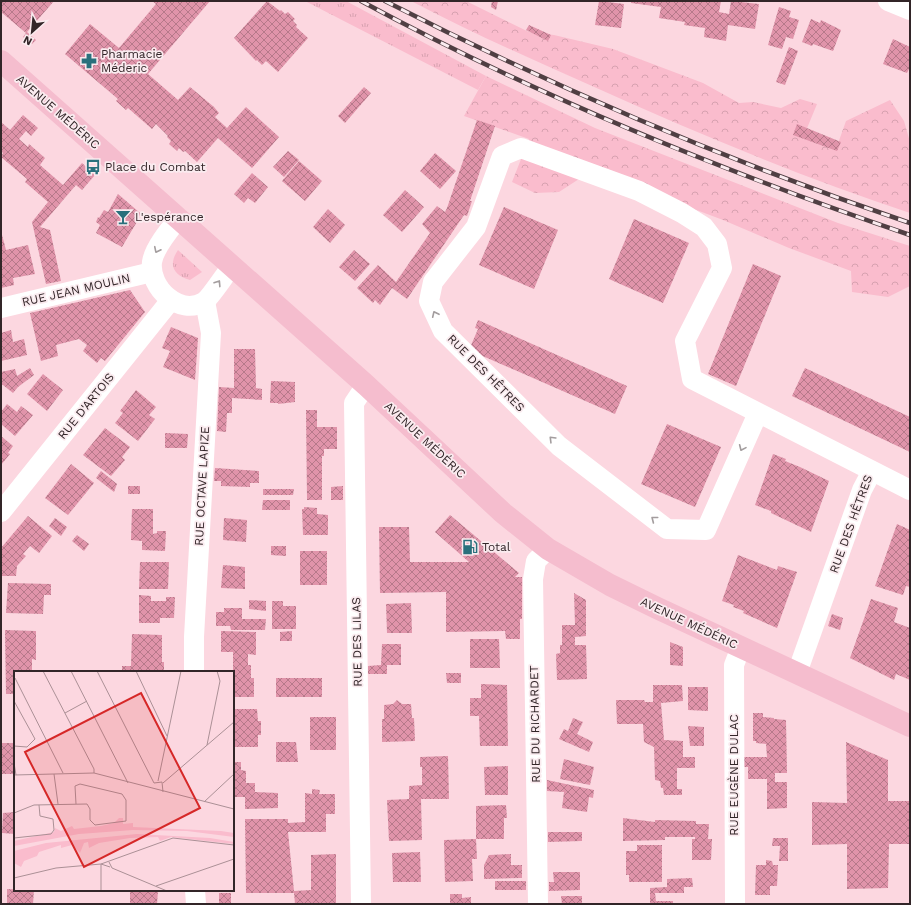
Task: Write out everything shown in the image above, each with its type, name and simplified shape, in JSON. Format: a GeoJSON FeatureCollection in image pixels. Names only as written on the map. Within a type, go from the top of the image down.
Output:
{"type":"FeatureCollection","features":[{"type":"Feature","properties":{"kind":"main road","name":"AVENUE MÉDÉRIC"},"geometry":{"type":"LineString","coordinates":[[1,61],[366,385],[503,513],[548,549],[610,585],[910,726]]}},
{"type":"Feature","properties":{"kind":"street"},"geometry":{"type":"LineString","coordinates":[[888,1],[910,10]]}},
{"type":"Feature","properties":{"kind":"street","name":"RUE DES HÊTRES"},"geometry":{"type":"LineString","coordinates":[[758,413],[706,530],[667,529],[559,446],[443,331],[429,301],[433,282],[476,227],[502,156],[521,148],[639,191],[682,213],[704,227],[717,244],[722,268],[685,341],[692,379],[872,471],[862,490],[797,673]]}},
{"type":"Feature","properties":{"kind":"street"},"geometry":{"type":"LineString","coordinates":[[179,218],[166,233],[152,260],[154,282],[171,300],[181,304],[194,306],[206,301],[232,266]]}},
{"type":"Feature","properties":{"kind":"street","name":"RUE JEAN MOULIN"},"geometry":{"type":"LineString","coordinates":[[1,308],[152,272]]}},
{"type":"Feature","properties":{"kind":"street","name":"RUE D'ARTOIS"},"geometry":{"type":"LineString","coordinates":[[1,512],[171,300]]}},
{"type":"Feature","properties":{"kind":"street","name":"RUE OCTAVE LAPIZE"},"geometry":{"type":"LineString","coordinates":[[194,671],[194,637],[211,333],[206,301]]}},
{"type":"Feature","properties":{"kind":"street","name":"RUE DES LILAS"},"geometry":{"type":"LineString","coordinates":[[361,904],[354,403],[366,385]]}},
{"type":"Feature","properties":{"kind":"street"},"geometry":{"type":"LineString","coordinates":[[872,471],[910,490]]}},
{"type":"Feature","properties":{"kind":"street","name":"RUE DU RICHARDET"},"geometry":{"type":"LineString","coordinates":[[538,904],[533,579],[536,561],[548,549]]}},
{"type":"Feature","properties":{"kind":"street","name":"RUE EUGÈNE DULAC"},"geometry":{"type":"LineString","coordinates":[[735,904],[734,665],[741,647]]}},
{"type":"Feature","properties":{"kind":"street"},"geometry":{"type":"LineString","coordinates":[[196,891],[196,904]]}},
{"type":"Feature","properties":{"kind":"green space"},"geometry":{"type":"Polygon","coordinates":[[[305,1],[346,1],[486,76],[478,90],[305,1]]]}},
{"type":"Feature","properties":{"kind":"green space"},"geometry":{"type":"Polygon","coordinates":[[[411,1],[466,1],[529,32],[554,35],[613,49],[703,83],[739,103],[753,102],[781,108],[800,99],[817,104],[803,138],[836,149],[846,121],[890,100],[904,121],[910,142],[910,213],[829,185],[670,121],[546,66],[456,24],[411,1]]]}},
{"type":"Feature","properties":{"kind":"green space"},"geometry":{"type":"Polygon","coordinates":[[[486,76],[595,128],[838,223],[910,246],[910,286],[888,297],[852,292],[851,271],[789,248],[723,220],[670,200],[579,179],[559,192],[535,193],[512,182],[529,139],[464,116],[486,76]]]}},
{"type":"Feature","properties":{"kind":"green space"},"geometry":{"type":"Polygon","coordinates":[[[178,250],[202,272],[190,280],[184,278],[176,272],[173,265],[173,260],[178,250]]]}},
{"type":"Feature","properties":{"kind":"building"},"geometry":{"type":"Polygon","coordinates":[[[1,1],[54,1],[27,32],[36,40],[32,44],[23,37],[26,33],[1,12],[1,1]]]}},
{"type":"Feature","properties":{"kind":"building"},"geometry":{"type":"Polygon","coordinates":[[[152,1],[210,1],[148,74],[178,100],[190,87],[214,107],[219,113],[215,117],[227,128],[246,107],[279,137],[252,168],[218,138],[197,162],[185,151],[183,152],[179,148],[177,151],[169,144],[171,141],[167,137],[168,136],[156,124],[152,129],[128,108],[126,110],[116,101],[118,99],[65,54],[90,24],[119,48],[156,4],[152,1]]]}},
{"type":"Feature","properties":{"kind":"building"},"geometry":{"type":"Polygon","coordinates":[[[267,1],[285,14],[288,12],[295,19],[293,21],[297,25],[296,27],[308,38],[278,72],[266,61],[262,65],[257,60],[256,61],[234,38],[267,1]]]}},
{"type":"Feature","properties":{"kind":"building"},"geometry":{"type":"Polygon","coordinates":[[[492,1],[498,1],[496,10],[491,7],[492,1]]]}},
{"type":"Feature","properties":{"kind":"building"},"geometry":{"type":"Polygon","coordinates":[[[599,1],[624,4],[621,28],[595,25],[599,1]]]}},
{"type":"Feature","properties":{"kind":"building"},"geometry":{"type":"Polygon","coordinates":[[[631,1],[721,1],[719,12],[729,14],[731,1],[759,4],[755,29],[728,25],[726,41],[704,37],[705,28],[684,25],[685,22],[659,18],[661,7],[631,3],[631,1]]]}},
{"type":"Feature","properties":{"kind":"building"},"geometry":{"type":"Polygon","coordinates":[[[779,7],[791,11],[789,17],[799,20],[793,39],[786,37],[782,49],[768,45],[779,7]]]}},
{"type":"Feature","properties":{"kind":"building"},"geometry":{"type":"Polygon","coordinates":[[[811,19],[820,23],[821,20],[841,30],[833,51],[802,42],[811,19]]]}},
{"type":"Feature","properties":{"kind":"building"},"geometry":{"type":"Polygon","coordinates":[[[529,25],[551,35],[548,41],[526,30],[529,25]]]}},
{"type":"Feature","properties":{"kind":"building"},"geometry":{"type":"Polygon","coordinates":[[[893,39],[910,47],[910,67],[907,73],[883,64],[893,39]]]}},
{"type":"Feature","properties":{"kind":"building"},"geometry":{"type":"Polygon","coordinates":[[[789,47],[798,51],[785,85],[776,82],[789,47]]]}},
{"type":"Feature","properties":{"kind":"building"},"geometry":{"type":"Polygon","coordinates":[[[364,87],[371,93],[345,123],[338,116],[364,87]]]}},
{"type":"Feature","properties":{"kind":"building"},"geometry":{"type":"Polygon","coordinates":[[[23,115],[38,128],[31,136],[26,131],[19,139],[28,147],[29,144],[45,158],[40,165],[63,185],[82,163],[95,175],[82,190],[76,185],[40,227],[50,230],[61,281],[46,284],[32,222],[48,202],[25,182],[27,179],[1,157],[3,153],[1,151],[1,122],[10,130],[23,115]]]}},
{"type":"Feature","properties":{"kind":"building"},"geometry":{"type":"Polygon","coordinates":[[[477,120],[495,126],[470,201],[472,201],[467,216],[464,215],[407,299],[392,288],[380,305],[375,300],[373,303],[357,288],[378,265],[396,282],[430,233],[422,224],[437,206],[445,212],[447,208],[477,120]]]}},
{"type":"Feature","properties":{"kind":"building"},"geometry":{"type":"Polygon","coordinates":[[[797,124],[841,142],[837,151],[793,135],[797,124]]]}},
{"type":"Feature","properties":{"kind":"building"},"geometry":{"type":"Polygon","coordinates":[[[288,151],[299,160],[284,177],[273,167],[288,151]]]}},
{"type":"Feature","properties":{"kind":"building"},"geometry":{"type":"Polygon","coordinates":[[[435,153],[456,171],[440,189],[420,171],[435,153]]]}},
{"type":"Feature","properties":{"kind":"building"},"geometry":{"type":"Polygon","coordinates":[[[299,161],[322,181],[305,201],[282,181],[299,161]]]}},
{"type":"Feature","properties":{"kind":"building"},"geometry":{"type":"Polygon","coordinates":[[[252,173],[268,187],[255,203],[248,198],[244,203],[234,194],[252,173]]]}},
{"type":"Feature","properties":{"kind":"building"},"geometry":{"type":"Polygon","coordinates":[[[405,190],[424,207],[402,232],[383,215],[405,190]]]}},
{"type":"Feature","properties":{"kind":"building"},"geometry":{"type":"Polygon","coordinates":[[[118,194],[140,213],[138,220],[122,247],[96,233],[100,225],[96,222],[98,217],[99,218],[104,210],[108,212],[118,194]]]}},
{"type":"Feature","properties":{"kind":"building"},"geometry":{"type":"Polygon","coordinates":[[[504,207],[558,230],[534,289],[479,265],[504,207]]]}},
{"type":"Feature","properties":{"kind":"building"},"geometry":{"type":"Polygon","coordinates":[[[328,209],[345,225],[330,243],[313,227],[328,209]]]}},
{"type":"Feature","properties":{"kind":"building"},"geometry":{"type":"Polygon","coordinates":[[[634,219],[689,243],[663,303],[609,279],[634,219]]]}},
{"type":"Feature","properties":{"kind":"building"},"geometry":{"type":"Polygon","coordinates":[[[1,231],[6,250],[28,245],[35,274],[13,278],[14,285],[1,288],[1,231]]]}},
{"type":"Feature","properties":{"kind":"building"},"geometry":{"type":"Polygon","coordinates":[[[354,250],[370,264],[355,281],[339,267],[354,250]]]}},
{"type":"Feature","properties":{"kind":"building"},"geometry":{"type":"Polygon","coordinates":[[[753,264],[781,276],[736,386],[708,374],[753,264]]]}},
{"type":"Feature","properties":{"kind":"building"},"geometry":{"type":"Polygon","coordinates":[[[130,290],[145,312],[105,361],[101,358],[97,363],[83,351],[87,345],[79,339],[56,345],[58,356],[41,361],[30,313],[130,290]]]}},
{"type":"Feature","properties":{"kind":"building"},"geometry":{"type":"Polygon","coordinates":[[[478,320],[627,386],[615,414],[469,350],[478,329],[475,328],[478,320]]]}},
{"type":"Feature","properties":{"kind":"building"},"geometry":{"type":"Polygon","coordinates":[[[171,327],[198,338],[195,380],[163,367],[170,351],[162,348],[171,327]]]}},
{"type":"Feature","properties":{"kind":"building"},"geometry":{"type":"Polygon","coordinates":[[[11,330],[13,342],[24,339],[27,355],[1,361],[1,333],[11,330]]]}},
{"type":"Feature","properties":{"kind":"building"},"geometry":{"type":"Polygon","coordinates":[[[234,349],[255,349],[256,388],[262,389],[262,400],[232,398],[232,413],[227,413],[226,432],[217,431],[219,387],[234,388],[234,349]]]}},
{"type":"Feature","properties":{"kind":"building"},"geometry":{"type":"Polygon","coordinates":[[[30,368],[34,375],[18,387],[13,393],[1,385],[1,372],[15,369],[17,376],[30,368]]]}},
{"type":"Feature","properties":{"kind":"building"},"geometry":{"type":"Polygon","coordinates":[[[805,368],[910,417],[910,452],[792,396],[805,368]]]}},
{"type":"Feature","properties":{"kind":"building"},"geometry":{"type":"Polygon","coordinates":[[[43,374],[63,390],[47,411],[27,394],[43,374]]]}},
{"type":"Feature","properties":{"kind":"building"},"geometry":{"type":"Polygon","coordinates":[[[271,381],[295,382],[295,402],[278,404],[270,403],[271,381]]]}},
{"type":"Feature","properties":{"kind":"building"},"geometry":{"type":"Polygon","coordinates":[[[136,390],[156,407],[149,415],[155,419],[138,441],[115,423],[123,413],[120,411],[136,390]]]}},
{"type":"Feature","properties":{"kind":"building"},"geometry":{"type":"Polygon","coordinates":[[[7,404],[17,412],[21,406],[33,415],[15,436],[1,424],[1,412],[7,404]]]}},
{"type":"Feature","properties":{"kind":"building"},"geometry":{"type":"Polygon","coordinates":[[[306,410],[317,410],[317,427],[337,427],[337,449],[324,449],[324,456],[322,456],[322,500],[307,500],[306,410]]]}},
{"type":"Feature","properties":{"kind":"building"},"geometry":{"type":"Polygon","coordinates":[[[667,424],[721,447],[695,507],[641,484],[667,424]]]}},
{"type":"Feature","properties":{"kind":"building"},"geometry":{"type":"Polygon","coordinates":[[[105,428],[130,447],[122,457],[125,460],[111,476],[83,455],[105,428]]]}},
{"type":"Feature","properties":{"kind":"building"},"geometry":{"type":"Polygon","coordinates":[[[165,433],[188,434],[187,448],[165,448],[165,433]]]}},
{"type":"Feature","properties":{"kind":"building"},"geometry":{"type":"Polygon","coordinates":[[[1,436],[13,446],[8,453],[10,454],[1,465],[1,436]]]}},
{"type":"Feature","properties":{"kind":"building"},"geometry":{"type":"Polygon","coordinates":[[[773,454],[829,481],[811,532],[771,513],[771,511],[755,505],[773,454]]]}},
{"type":"Feature","properties":{"kind":"building"},"geometry":{"type":"Polygon","coordinates":[[[71,464],[94,483],[68,515],[45,498],[71,464]]]}},
{"type":"Feature","properties":{"kind":"building"},"geometry":{"type":"Polygon","coordinates":[[[215,468],[259,471],[259,483],[250,483],[250,487],[221,486],[221,481],[214,481],[215,468]]]}},
{"type":"Feature","properties":{"kind":"building"},"geometry":{"type":"Polygon","coordinates":[[[101,471],[117,484],[114,492],[96,478],[101,471]]]}},
{"type":"Feature","properties":{"kind":"building"},"geometry":{"type":"Polygon","coordinates":[[[128,486],[140,486],[140,494],[128,494],[128,486]]]}},
{"type":"Feature","properties":{"kind":"building"},"geometry":{"type":"Polygon","coordinates":[[[343,486],[343,500],[331,500],[331,487],[343,486]]]}},
{"type":"Feature","properties":{"kind":"building"},"geometry":{"type":"Polygon","coordinates":[[[263,489],[294,489],[293,495],[263,495],[263,489]]]}},
{"type":"Feature","properties":{"kind":"building"},"geometry":{"type":"Polygon","coordinates":[[[263,500],[290,500],[290,510],[262,510],[263,500]]]}},
{"type":"Feature","properties":{"kind":"building"},"geometry":{"type":"Polygon","coordinates":[[[304,507],[317,508],[317,514],[328,515],[328,535],[303,535],[302,509],[304,509],[304,507]]]}},
{"type":"Feature","properties":{"kind":"building"},"geometry":{"type":"Polygon","coordinates":[[[132,509],[153,509],[153,534],[157,533],[157,531],[166,531],[165,551],[142,550],[142,541],[131,540],[132,509]]]}},
{"type":"Feature","properties":{"kind":"building"},"geometry":{"type":"Polygon","coordinates":[[[450,515],[519,573],[515,577],[522,577],[522,619],[520,619],[520,639],[506,639],[505,631],[446,632],[446,592],[380,593],[379,527],[409,527],[410,562],[469,562],[435,532],[450,515]]]}},
{"type":"Feature","properties":{"kind":"building"},"geometry":{"type":"Polygon","coordinates":[[[28,516],[52,536],[39,553],[30,546],[23,554],[26,556],[17,566],[16,576],[1,576],[1,548],[28,516]]]}},
{"type":"Feature","properties":{"kind":"building"},"geometry":{"type":"Polygon","coordinates":[[[55,518],[67,527],[61,536],[49,526],[55,518]]]}},
{"type":"Feature","properties":{"kind":"building"},"geometry":{"type":"Polygon","coordinates":[[[224,518],[247,520],[246,542],[223,540],[224,518]]]}},
{"type":"Feature","properties":{"kind":"building"},"geometry":{"type":"Polygon","coordinates":[[[897,524],[910,530],[910,587],[906,586],[903,595],[875,586],[897,524]]]}},
{"type":"Feature","properties":{"kind":"building"},"geometry":{"type":"Polygon","coordinates":[[[77,535],[89,544],[84,551],[72,541],[77,535]]]}},
{"type":"Feature","properties":{"kind":"building"},"geometry":{"type":"Polygon","coordinates":[[[271,546],[286,546],[286,556],[271,555],[271,546]]]}},
{"type":"Feature","properties":{"kind":"building"},"geometry":{"type":"Polygon","coordinates":[[[300,551],[327,551],[327,585],[300,585],[300,551]]]}},
{"type":"Feature","properties":{"kind":"building"},"geometry":{"type":"Polygon","coordinates":[[[738,555],[777,570],[778,566],[797,572],[777,628],[743,613],[744,611],[733,607],[734,605],[722,601],[738,555]]]}},
{"type":"Feature","properties":{"kind":"building"},"geometry":{"type":"Polygon","coordinates":[[[140,562],[169,562],[168,589],[139,589],[140,562]]]}},
{"type":"Feature","properties":{"kind":"building"},"geometry":{"type":"Polygon","coordinates":[[[223,565],[245,567],[245,589],[221,588],[223,565]]]}},
{"type":"Feature","properties":{"kind":"building"},"geometry":{"type":"Polygon","coordinates":[[[8,583],[51,584],[51,595],[44,595],[43,614],[6,613],[8,583]]]}},
{"type":"Feature","properties":{"kind":"building"},"geometry":{"type":"Polygon","coordinates":[[[574,593],[586,600],[586,636],[575,637],[575,645],[586,645],[587,679],[557,680],[556,654],[560,653],[560,645],[562,645],[562,625],[575,625],[574,593]]]}},
{"type":"Feature","properties":{"kind":"building"},"geometry":{"type":"Polygon","coordinates":[[[139,595],[151,596],[151,601],[166,601],[166,597],[175,597],[174,618],[160,618],[160,623],[139,623],[139,595]]]}},
{"type":"Feature","properties":{"kind":"building"},"geometry":{"type":"Polygon","coordinates":[[[871,599],[898,608],[894,622],[910,628],[910,680],[896,674],[894,680],[850,658],[871,599]]]}},
{"type":"Feature","properties":{"kind":"building"},"geometry":{"type":"Polygon","coordinates":[[[249,600],[266,601],[266,611],[249,609],[249,600]]]}},
{"type":"Feature","properties":{"kind":"building"},"geometry":{"type":"Polygon","coordinates":[[[272,601],[283,601],[283,606],[296,606],[296,629],[272,629],[272,601]]]}},
{"type":"Feature","properties":{"kind":"building"},"geometry":{"type":"Polygon","coordinates":[[[411,603],[412,633],[387,633],[386,604],[411,603]]]}},
{"type":"Feature","properties":{"kind":"building"},"geometry":{"type":"Polygon","coordinates":[[[224,608],[242,608],[242,619],[266,619],[265,630],[231,630],[230,626],[216,626],[216,612],[224,612],[224,608]]]}},
{"type":"Feature","properties":{"kind":"building"},"geometry":{"type":"Polygon","coordinates":[[[832,614],[843,618],[840,630],[828,626],[832,614]]]}},
{"type":"Feature","properties":{"kind":"building"},"geometry":{"type":"Polygon","coordinates":[[[5,630],[36,631],[36,660],[32,659],[32,671],[14,671],[14,694],[6,694],[5,630]]]}},
{"type":"Feature","properties":{"kind":"building"},"geometry":{"type":"Polygon","coordinates":[[[221,631],[256,632],[256,655],[248,654],[248,665],[251,665],[251,678],[254,678],[254,697],[234,697],[233,652],[221,652],[221,631]]]}},
{"type":"Feature","properties":{"kind":"building"},"geometry":{"type":"Polygon","coordinates":[[[292,631],[292,641],[280,641],[280,632],[292,631]]]}},
{"type":"Feature","properties":{"kind":"building"},"geometry":{"type":"Polygon","coordinates":[[[132,634],[162,635],[162,662],[164,662],[164,671],[122,671],[122,666],[131,666],[132,634]]]}},
{"type":"Feature","properties":{"kind":"building"},"geometry":{"type":"Polygon","coordinates":[[[470,639],[499,639],[500,668],[470,668],[470,639]]]}},
{"type":"Feature","properties":{"kind":"building"},"geometry":{"type":"Polygon","coordinates":[[[670,642],[683,647],[683,666],[670,665],[670,642]]]}},
{"type":"Feature","properties":{"kind":"building"},"geometry":{"type":"Polygon","coordinates":[[[382,644],[401,644],[401,665],[387,665],[387,674],[368,674],[368,666],[381,665],[382,644]]]}},
{"type":"Feature","properties":{"kind":"building"},"geometry":{"type":"Polygon","coordinates":[[[446,673],[461,673],[461,683],[447,683],[446,673]]]}},
{"type":"Feature","properties":{"kind":"building"},"geometry":{"type":"Polygon","coordinates":[[[276,678],[322,678],[322,697],[276,697],[276,678]]]}},
{"type":"Feature","properties":{"kind":"building"},"geometry":{"type":"Polygon","coordinates":[[[481,684],[507,685],[508,746],[480,746],[479,716],[470,716],[470,698],[481,698],[481,684]]]}},
{"type":"Feature","properties":{"kind":"building"},"geometry":{"type":"Polygon","coordinates":[[[653,685],[682,685],[683,701],[661,703],[664,740],[683,741],[683,757],[695,757],[695,768],[677,768],[677,789],[682,789],[682,795],[664,795],[660,781],[655,780],[654,747],[644,742],[643,724],[617,724],[616,700],[644,700],[645,702],[653,702],[653,685]]]}},
{"type":"Feature","properties":{"kind":"building"},"geometry":{"type":"Polygon","coordinates":[[[688,687],[708,687],[708,711],[688,710],[688,687]]]}},
{"type":"Feature","properties":{"kind":"building"},"geometry":{"type":"Polygon","coordinates":[[[397,700],[402,704],[411,704],[412,718],[414,718],[415,741],[382,742],[382,719],[384,719],[384,705],[393,704],[397,700]]]}},
{"type":"Feature","properties":{"kind":"building"},"geometry":{"type":"Polygon","coordinates":[[[234,709],[257,709],[258,721],[261,721],[261,735],[258,735],[258,747],[234,747],[234,709]]]}},
{"type":"Feature","properties":{"kind":"building"},"geometry":{"type":"Polygon","coordinates":[[[753,713],[763,713],[763,717],[786,720],[787,773],[775,773],[775,782],[787,782],[787,808],[767,809],[767,779],[748,779],[748,767],[744,767],[744,757],[767,757],[766,744],[756,743],[756,741],[753,741],[753,713]]]}},
{"type":"Feature","properties":{"kind":"building"},"geometry":{"type":"Polygon","coordinates":[[[310,717],[336,717],[336,750],[310,750],[310,717]]]}},
{"type":"Feature","properties":{"kind":"building"},"geometry":{"type":"Polygon","coordinates":[[[573,718],[583,722],[577,734],[593,742],[589,752],[559,739],[564,729],[568,731],[573,718]]]}},
{"type":"Feature","properties":{"kind":"building"},"geometry":{"type":"Polygon","coordinates":[[[688,726],[704,727],[704,746],[690,746],[688,726]]]}},
{"type":"Feature","properties":{"kind":"building"},"geometry":{"type":"Polygon","coordinates":[[[276,742],[296,742],[298,762],[276,762],[276,742]]]}},
{"type":"Feature","properties":{"kind":"building"},"geometry":{"type":"Polygon","coordinates":[[[846,742],[888,760],[888,801],[910,801],[910,844],[889,844],[888,888],[847,889],[847,844],[812,845],[812,802],[847,803],[846,742]]]}},
{"type":"Feature","properties":{"kind":"building"},"geometry":{"type":"Polygon","coordinates":[[[1,743],[14,743],[14,774],[1,774],[1,743]]]}},
{"type":"Feature","properties":{"kind":"building"},"geometry":{"type":"Polygon","coordinates":[[[448,756],[449,799],[421,799],[422,840],[389,841],[387,800],[409,799],[409,786],[422,785],[422,767],[420,767],[420,757],[448,756]]]}},
{"type":"Feature","properties":{"kind":"building"},"geometry":{"type":"Polygon","coordinates":[[[564,759],[594,767],[590,785],[560,779],[564,759]]]}},
{"type":"Feature","properties":{"kind":"building"},"geometry":{"type":"Polygon","coordinates":[[[234,762],[241,762],[241,770],[246,771],[246,783],[255,783],[255,792],[278,793],[278,808],[245,809],[245,797],[234,797],[234,762]]]}},
{"type":"Feature","properties":{"kind":"building"},"geometry":{"type":"Polygon","coordinates":[[[508,766],[508,795],[485,795],[484,767],[508,766]]]}},
{"type":"Feature","properties":{"kind":"building"},"geometry":{"type":"Polygon","coordinates":[[[547,780],[594,790],[593,798],[589,797],[587,812],[562,808],[564,792],[547,791],[547,780]]]}},
{"type":"Feature","properties":{"kind":"building"},"geometry":{"type":"Polygon","coordinates":[[[312,789],[320,790],[319,794],[335,794],[335,814],[326,814],[326,832],[288,832],[294,891],[311,890],[311,855],[336,854],[336,904],[295,904],[294,893],[246,893],[245,819],[288,819],[288,823],[305,822],[305,793],[312,794],[312,789]]]}},
{"type":"Feature","properties":{"kind":"building"},"geometry":{"type":"Polygon","coordinates":[[[506,805],[507,818],[504,818],[504,839],[476,839],[476,806],[506,805]]]}},
{"type":"Feature","properties":{"kind":"building"},"geometry":{"type":"Polygon","coordinates":[[[14,812],[14,834],[2,833],[3,813],[14,812]]]}},
{"type":"Feature","properties":{"kind":"building"},"geometry":{"type":"Polygon","coordinates":[[[623,818],[655,822],[655,820],[696,821],[696,824],[709,824],[708,839],[712,839],[711,860],[692,860],[692,839],[695,839],[695,837],[665,837],[665,840],[623,841],[623,818]]]}},
{"type":"Feature","properties":{"kind":"building"},"geometry":{"type":"Polygon","coordinates":[[[548,832],[582,832],[582,841],[548,842],[548,832]]]}},
{"type":"Feature","properties":{"kind":"building"},"geometry":{"type":"Polygon","coordinates":[[[773,838],[788,838],[788,861],[779,861],[780,846],[772,846],[773,838]]]}},
{"type":"Feature","properties":{"kind":"building"},"geometry":{"type":"Polygon","coordinates":[[[476,839],[477,859],[472,859],[473,881],[445,882],[444,840],[476,839]]]}},
{"type":"Feature","properties":{"kind":"building"},"geometry":{"type":"Polygon","coordinates":[[[637,845],[662,845],[662,882],[629,882],[629,875],[626,875],[626,851],[637,851],[637,845]]]}},
{"type":"Feature","properties":{"kind":"building"},"geometry":{"type":"Polygon","coordinates":[[[420,852],[421,882],[393,882],[392,853],[420,852]]]}},
{"type":"Feature","properties":{"kind":"building"},"geometry":{"type":"Polygon","coordinates":[[[511,854],[511,865],[522,865],[522,878],[484,879],[484,865],[489,855],[511,854]]]}},
{"type":"Feature","properties":{"kind":"building"},"geometry":{"type":"Polygon","coordinates":[[[766,860],[772,861],[773,865],[778,865],[777,886],[770,886],[770,895],[755,895],[756,865],[766,865],[766,860]]]}},
{"type":"Feature","properties":{"kind":"building"},"geometry":{"type":"Polygon","coordinates":[[[553,872],[580,872],[580,890],[549,891],[549,882],[554,882],[553,872]]]}},
{"type":"Feature","properties":{"kind":"building"},"geometry":{"type":"Polygon","coordinates":[[[692,878],[693,887],[684,887],[684,893],[655,893],[656,901],[673,901],[673,904],[650,904],[650,888],[667,887],[667,879],[692,878]]]}},
{"type":"Feature","properties":{"kind":"building"},"geometry":{"type":"Polygon","coordinates":[[[495,881],[526,881],[526,890],[495,890],[495,881]]]}},
{"type":"Feature","properties":{"kind":"building"},"geometry":{"type":"Polygon","coordinates":[[[7,889],[14,889],[14,891],[34,891],[33,904],[7,904],[7,889]]]}},
{"type":"Feature","properties":{"kind":"building"},"geometry":{"type":"Polygon","coordinates":[[[130,891],[158,891],[157,904],[130,904],[130,891]]]}},
{"type":"Feature","properties":{"kind":"building"},"geometry":{"type":"Polygon","coordinates":[[[219,893],[231,893],[231,904],[219,904],[219,893]]]}},
{"type":"Feature","properties":{"kind":"building"},"geometry":{"type":"Polygon","coordinates":[[[450,894],[462,894],[462,898],[471,897],[471,904],[450,904],[450,894]]]}},
{"type":"Feature","properties":{"kind":"building"},"geometry":{"type":"Polygon","coordinates":[[[561,896],[582,896],[582,904],[562,904],[561,896]]]}},
{"type":"Feature","properties":{"kind":"railway"},"geometry":{"type":"LineString","coordinates":[[361,1],[494,69],[631,130],[770,185],[910,235]]}},
{"type":"Feature","properties":{"kind":"railway"},"geometry":{"type":"LineString","coordinates":[[385,1],[513,64],[644,122],[776,175],[910,223]]}},
{"type":"Feature","properties":{"kind":"place","name":"Pharmacie Méderic"},"geometry":{"type":"Point","coordinates":[89,61]}},
{"type":"Feature","properties":{"kind":"place","name":"Place du Combat"},"geometry":{"type":"Point","coordinates":[93,167]}},
{"type":"Feature","properties":{"kind":"place","name":"L'espérance"},"geometry":{"type":"Point","coordinates":[123,217]}},
{"type":"Feature","properties":{"kind":"place","name":"Total"},"geometry":{"type":"Point","coordinates":[470,547]}}]}
